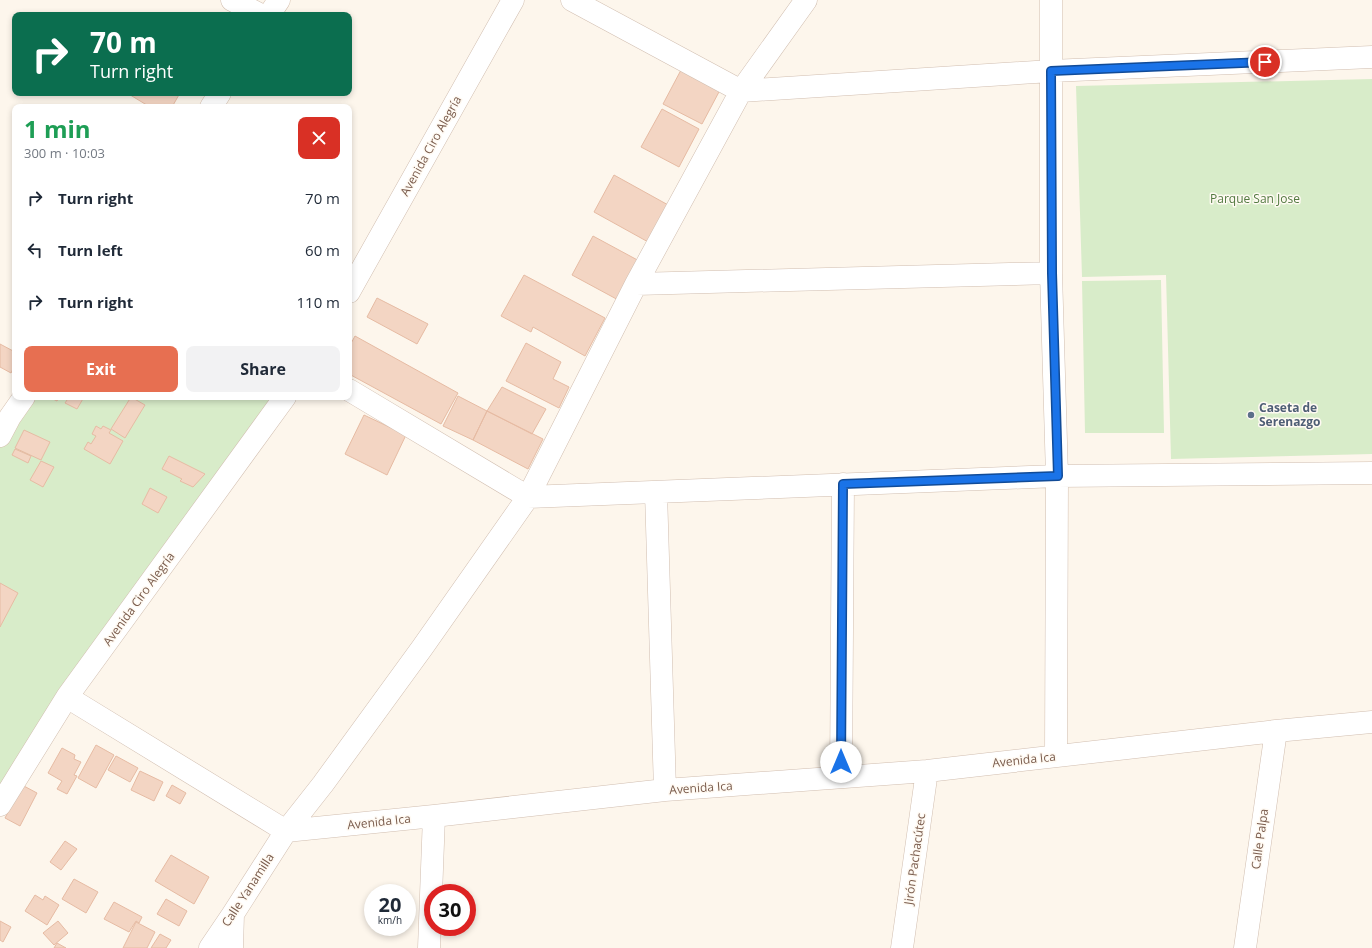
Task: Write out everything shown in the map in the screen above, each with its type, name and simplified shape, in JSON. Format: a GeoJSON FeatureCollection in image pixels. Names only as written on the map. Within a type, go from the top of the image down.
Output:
{"type":"FeatureCollection","features":[{"type":"Feature","properties":{"kind":"street"},"geometry":{"type":"LineString","coordinates":[[232,0],[255,12]]}},
{"type":"Feature","properties":{"kind":"street"},"geometry":{"type":"LineString","coordinates":[[271,12],[279,0]]}},
{"type":"Feature","properties":{"kind":"street","name":"Avenida Ciro Alegría"},"geometry":{"type":"LineString","coordinates":[[352,287],[513,0]]}},
{"type":"Feature","properties":{"kind":"street"},"geometry":{"type":"LineString","coordinates":[[572,0],[741,91],[1051,71],[1372,57]]}},
{"type":"Feature","properties":{"kind":"street","name":"Calle Yanamilla"},"geometry":{"type":"LineString","coordinates":[[210,948],[286,831],[323,784],[528,497],[636,284],[741,91],[806,0]]}},
{"type":"Feature","properties":{"kind":"street"},"geometry":{"type":"LineString","coordinates":[[1051,0],[1052,273],[1058,476],[1056,756]]}},
{"type":"Feature","properties":{"kind":"street"},"geometry":{"type":"LineString","coordinates":[[636,284],[1052,273]]}},
{"type":"Feature","properties":{"kind":"street"},"geometry":{"type":"LineString","coordinates":[[352,392],[528,497],[1058,476],[1372,472]]}},
{"type":"Feature","properties":{"kind":"street"},"geometry":{"type":"LineString","coordinates":[[0,436],[5,415],[21,400]]}},
{"type":"Feature","properties":{"kind":"street","name":"Avenida Ciro Alegría"},"geometry":{"type":"LineString","coordinates":[[0,805],[67,697],[282,400]]}},
{"type":"Feature","properties":{"kind":"street"},"geometry":{"type":"LineString","coordinates":[[841,778],[843,484]]}},
{"type":"Feature","properties":{"kind":"street"},"geometry":{"type":"LineString","coordinates":[[656,492],[665,790]]}},
{"type":"Feature","properties":{"kind":"street"},"geometry":{"type":"LineString","coordinates":[[67,697],[286,831]]}},
{"type":"Feature","properties":{"kind":"street","name":"Avenida Ica"},"geometry":{"type":"LineString","coordinates":[[286,831],[665,790],[927,771],[1276,731],[1372,722]]}},
{"type":"Feature","properties":{"kind":"street","name":"Calle Palpa"},"geometry":{"type":"LineString","coordinates":[[1244,948],[1276,731]]}},
{"type":"Feature","properties":{"kind":"street","name":"Jirón Pachacútec"},"geometry":{"type":"LineString","coordinates":[[902,948],[927,771]]}},
{"type":"Feature","properties":{"kind":"street"},"geometry":{"type":"LineString","coordinates":[[429,948],[434,816]]}},
{"type":"Feature","properties":{"kind":"street"},"geometry":{"type":"LineString","coordinates":[[232,948],[233,914]]}},
{"type":"Feature","properties":{"kind":"green space","name":"Parque San Jose"},"geometry":{"type":"Polygon","coordinates":[[[1372,79],[1372,454],[1171,459],[1166,275],[1082,277],[1076,86],[1372,79]]]}},
{"type":"Feature","properties":{"kind":"green space"},"geometry":{"type":"Polygon","coordinates":[[[1161,280],[1164,433],[1085,433],[1082,281],[1161,280]]]}},
{"type":"Feature","properties":{"kind":"green space"},"geometry":{"type":"Polygon","coordinates":[[[18,400],[269,400],[65,695],[0,805],[0,433],[18,400]]]}},
{"type":"Feature","properties":{"kind":"building"},"geometry":{"type":"Polygon","coordinates":[[[681,70],[720,90],[702,124],[663,104],[681,70]]]}},
{"type":"Feature","properties":{"kind":"building"},"geometry":{"type":"Polygon","coordinates":[[[132,96],[178,96],[174,104],[145,104],[132,96]]]}},
{"type":"Feature","properties":{"kind":"building"},"geometry":{"type":"Polygon","coordinates":[[[662,109],[699,129],[679,167],[641,147],[662,109]]]}},
{"type":"Feature","properties":{"kind":"building"},"geometry":{"type":"Polygon","coordinates":[[[614,175],[670,206],[650,243],[594,212],[614,175]]]}},
{"type":"Feature","properties":{"kind":"building"},"geometry":{"type":"Polygon","coordinates":[[[593,236],[643,263],[622,302],[572,275],[593,236]]]}},
{"type":"Feature","properties":{"kind":"building"},"geometry":{"type":"Polygon","coordinates":[[[524,275],[605,318],[585,356],[533,327],[531,332],[501,316],[524,275]]]}},
{"type":"Feature","properties":{"kind":"building"},"geometry":{"type":"Polygon","coordinates":[[[377,298],[428,324],[417,344],[367,317],[377,298]]]}},
{"type":"Feature","properties":{"kind":"building"},"geometry":{"type":"Polygon","coordinates":[[[355,336],[458,393],[441,424],[352,376],[352,342],[355,336]]]}},
{"type":"Feature","properties":{"kind":"building"},"geometry":{"type":"Polygon","coordinates":[[[526,343],[561,362],[553,379],[569,387],[559,408],[506,381],[526,343]]]}},
{"type":"Feature","properties":{"kind":"building"},"geometry":{"type":"Polygon","coordinates":[[[0,344],[12,350],[12,371],[11,373],[0,367],[0,344]]]}},
{"type":"Feature","properties":{"kind":"building"},"geometry":{"type":"Polygon","coordinates":[[[502,387],[546,409],[532,434],[487,411],[502,387]]]}},
{"type":"Feature","properties":{"kind":"building"},"geometry":{"type":"Polygon","coordinates":[[[458,396],[487,411],[473,440],[443,426],[458,396]]]}},
{"type":"Feature","properties":{"kind":"building"},"geometry":{"type":"Polygon","coordinates":[[[67,400],[82,400],[77,409],[65,403],[67,400]]]}},
{"type":"Feature","properties":{"kind":"building"},"geometry":{"type":"Polygon","coordinates":[[[129,400],[136,400],[145,405],[125,438],[111,429],[129,400]]]}},
{"type":"Feature","properties":{"kind":"building"},"geometry":{"type":"Polygon","coordinates":[[[487,411],[543,439],[528,469],[473,440],[487,411]]]}},
{"type":"Feature","properties":{"kind":"building"},"geometry":{"type":"Polygon","coordinates":[[[364,415],[406,435],[387,475],[345,454],[364,415]]]}},
{"type":"Feature","properties":{"kind":"building"},"geometry":{"type":"Polygon","coordinates":[[[96,426],[101,429],[103,426],[111,430],[109,433],[123,441],[110,464],[84,449],[88,442],[91,444],[96,436],[92,434],[96,426]]]}},
{"type":"Feature","properties":{"kind":"building"},"geometry":{"type":"Polygon","coordinates":[[[24,430],[50,442],[41,460],[15,448],[24,430]]]}},
{"type":"Feature","properties":{"kind":"building"},"geometry":{"type":"Polygon","coordinates":[[[15,449],[31,456],[28,463],[12,455],[15,449]]]}},
{"type":"Feature","properties":{"kind":"building"},"geometry":{"type":"Polygon","coordinates":[[[169,456],[205,474],[193,487],[180,481],[182,479],[162,469],[169,456]]]}},
{"type":"Feature","properties":{"kind":"building"},"geometry":{"type":"Polygon","coordinates":[[[41,461],[54,467],[43,487],[30,480],[41,461]]]}},
{"type":"Feature","properties":{"kind":"building"},"geometry":{"type":"Polygon","coordinates":[[[150,488],[167,497],[158,513],[142,504],[150,488]]]}},
{"type":"Feature","properties":{"kind":"building"},"geometry":{"type":"Polygon","coordinates":[[[0,583],[18,593],[0,627],[0,583]]]}},
{"type":"Feature","properties":{"kind":"building"},"geometry":{"type":"Polygon","coordinates":[[[96,745],[114,755],[96,788],[78,778],[96,745]]]}},
{"type":"Feature","properties":{"kind":"building"},"geometry":{"type":"Polygon","coordinates":[[[62,748],[75,755],[74,759],[81,762],[74,775],[77,776],[67,794],[57,789],[62,781],[48,773],[62,748]]]}},
{"type":"Feature","properties":{"kind":"building"},"geometry":{"type":"Polygon","coordinates":[[[116,756],[138,768],[130,782],[108,770],[116,756]]]}},
{"type":"Feature","properties":{"kind":"building"},"geometry":{"type":"Polygon","coordinates":[[[140,771],[163,782],[154,801],[131,790],[140,771]]]}},
{"type":"Feature","properties":{"kind":"building"},"geometry":{"type":"Polygon","coordinates":[[[22,785],[37,793],[20,826],[5,818],[22,785]]]}},
{"type":"Feature","properties":{"kind":"building"},"geometry":{"type":"Polygon","coordinates":[[[172,785],[186,793],[180,804],[166,796],[172,785]]]}},
{"type":"Feature","properties":{"kind":"building"},"geometry":{"type":"Polygon","coordinates":[[[65,841],[77,849],[61,870],[50,862],[65,841]]]}},
{"type":"Feature","properties":{"kind":"building"},"geometry":{"type":"Polygon","coordinates":[[[171,855],[209,877],[194,904],[155,881],[171,855]]]}},
{"type":"Feature","properties":{"kind":"building"},"geometry":{"type":"Polygon","coordinates":[[[74,879],[98,892],[86,913],[62,899],[74,879]]]}},
{"type":"Feature","properties":{"kind":"building"},"geometry":{"type":"Polygon","coordinates":[[[35,895],[43,900],[45,896],[59,905],[47,925],[25,911],[35,895]]]}},
{"type":"Feature","properties":{"kind":"building"},"geometry":{"type":"Polygon","coordinates":[[[166,899],[187,911],[179,926],[157,914],[166,899]]]}},
{"type":"Feature","properties":{"kind":"building"},"geometry":{"type":"Polygon","coordinates":[[[114,902],[142,917],[139,923],[136,921],[129,932],[104,919],[114,902]]]}},
{"type":"Feature","properties":{"kind":"building"},"geometry":{"type":"Polygon","coordinates":[[[0,921],[11,927],[3,942],[0,940],[0,921]]]}},
{"type":"Feature","properties":{"kind":"building"},"geometry":{"type":"Polygon","coordinates":[[[58,921],[68,933],[54,945],[43,933],[58,921]]]}},
{"type":"Feature","properties":{"kind":"building"},"geometry":{"type":"Polygon","coordinates":[[[136,922],[155,932],[147,948],[123,948],[136,922]]]}},
{"type":"Feature","properties":{"kind":"building"},"geometry":{"type":"Polygon","coordinates":[[[160,934],[171,940],[166,948],[151,948],[160,934]]]}},
{"type":"Feature","properties":{"kind":"building"},"geometry":{"type":"Polygon","coordinates":[[[57,943],[66,948],[54,948],[57,943]]]}},
{"type":"Feature","properties":{"kind":"place","name":"Caseta de Serenazgo"},"geometry":{"type":"Point","coordinates":[1251,415]}},
{"type":"Feature","properties":{"kind":"route"},"geometry":{"type":"LineString","coordinates":[[841,762],[843,484],[1058,476],[1052,273],[1051,71],[1265,62]]}}]}
